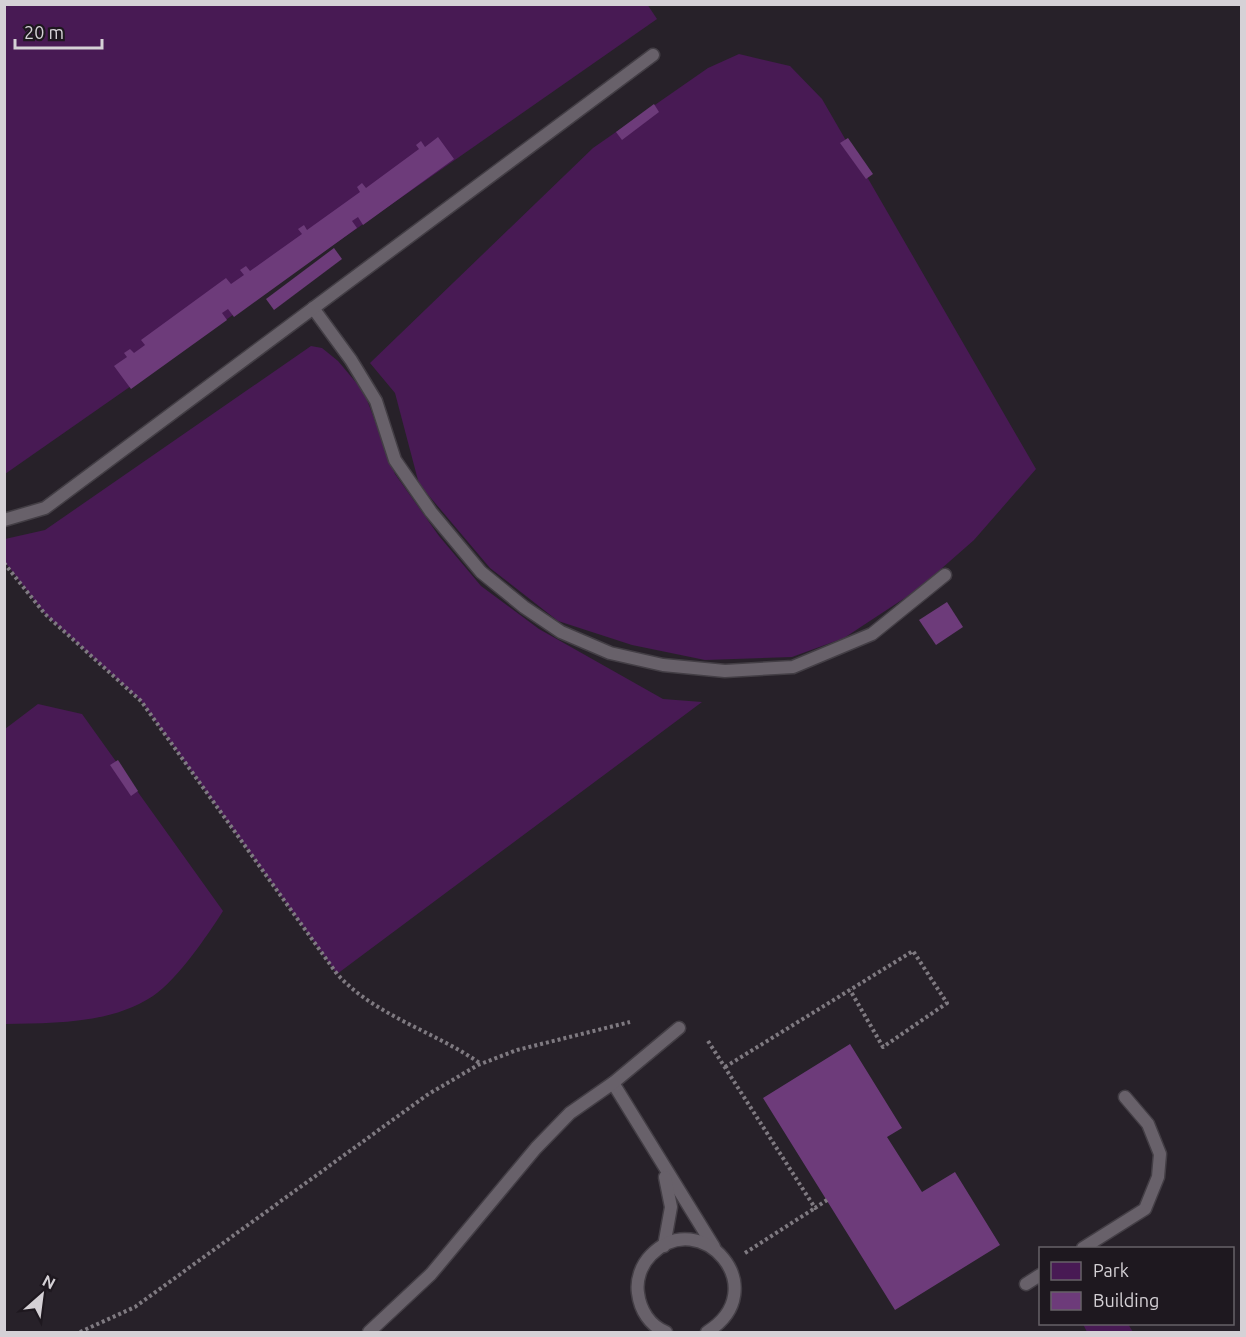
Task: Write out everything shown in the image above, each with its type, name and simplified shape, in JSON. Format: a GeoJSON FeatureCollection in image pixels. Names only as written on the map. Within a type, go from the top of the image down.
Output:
{"type":"FeatureCollection","features":[{"type":"Feature","properties":{"kind":"lane"},"geometry":{"type":"LineString","coordinates":[[4,520],[45,508],[653,55]]}},
{"type":"Feature","properties":{"kind":"lane"},"geometry":{"type":"LineString","coordinates":[[313,308],[351,360],[376,401],[395,460],[431,512],[481,572],[524,608],[561,632],[610,653],[663,665],[725,671],[793,667],[872,634],[945,575]]}},
{"type":"Feature","properties":{"kind":"lane"},"geometry":{"type":"LineString","coordinates":[[369,1332],[431,1274],[536,1148],[570,1113],[613,1083],[679,1028]]}},
{"type":"Feature","properties":{"kind":"lane"},"geometry":{"type":"LineString","coordinates":[[613,1083],[714,1248],[728,1264],[735,1286],[734,1301],[728,1314],[707,1332]]}},
{"type":"Feature","properties":{"kind":"lane"},"geometry":{"type":"LineString","coordinates":[[1085,1247],[1145,1209],[1158,1177],[1160,1154],[1148,1124],[1125,1097]]}},
{"type":"Feature","properties":{"kind":"lane"},"geometry":{"type":"LineString","coordinates":[[659,1159],[670,1192],[671,1207],[664,1246]]}},
{"type":"Feature","properties":{"kind":"lane"},"geometry":{"type":"LineString","coordinates":[[666,1332],[649,1320],[640,1307],[637,1291],[639,1275],[645,1261],[664,1246],[686,1240],[701,1242],[714,1248]]}},
{"type":"Feature","properties":{"kind":"lane"},"geometry":{"type":"LineString","coordinates":[[1026,1284],[1039,1276]]}},
{"type":"Feature","properties":{"kind":"path"},"geometry":{"type":"LineString","coordinates":[[4,563],[45,614],[141,701],[337,974],[355,993],[459,1048],[481,1064]]}},
{"type":"Feature","properties":{"kind":"path"},"geometry":{"type":"LineString","coordinates":[[725,1067],[913,951],[946,1003],[883,1047],[850,990]]}},
{"type":"Feature","properties":{"kind":"path"},"geometry":{"type":"LineString","coordinates":[[80,1332],[135,1307],[427,1095],[481,1064],[542,1042],[630,1022]]}},
{"type":"Feature","properties":{"kind":"path"},"geometry":{"type":"LineString","coordinates":[[708,1041],[814,1208]]}},
{"type":"Feature","properties":{"kind":"path"},"geometry":{"type":"LineString","coordinates":[[728,1264],[827,1200]]}},
{"type":"Feature","properties":{"kind":"green space"},"geometry":{"type":"Polygon","coordinates":[[[647,4],[657,19],[5,474],[4,5],[647,4]]]}},
{"type":"Feature","properties":{"kind":"green space"},"geometry":{"type":"Polygon","coordinates":[[[739,54],[790,66],[822,99],[1036,469],[974,540],[917,590],[844,638],[792,657],[705,660],[632,645],[558,621],[490,568],[419,484],[395,393],[370,363],[593,148],[708,68],[739,54]]]}},
{"type":"Feature","properties":{"kind":"green space"},"geometry":{"type":"Polygon","coordinates":[[[311,346],[322,348],[338,361],[364,392],[395,474],[439,536],[481,586],[539,629],[663,699],[702,702],[337,974],[141,701],[45,614],[5,562],[5,539],[45,530],[311,346]]]}},
{"type":"Feature","properties":{"kind":"green space"},"geometry":{"type":"Polygon","coordinates":[[[38,704],[82,714],[223,911],[172,979],[153,996],[137,1005],[101,1017],[82,1020],[5,1024],[5,729],[38,704]]]}},
{"type":"Feature","properties":{"kind":"green space"},"geometry":{"type":"Polygon","coordinates":[[[1084,1325],[1129,1325],[1133,1332],[1087,1332],[1084,1325]]]}},
{"type":"Feature","properties":{"kind":"building"},"geometry":{"type":"Polygon","coordinates":[[[654,104],[659,112],[622,140],[616,132],[654,104]]]}},
{"type":"Feature","properties":{"kind":"building"},"geometry":{"type":"Polygon","coordinates":[[[438,137],[454,159],[363,225],[358,217],[352,221],[357,228],[234,317],[228,309],[222,313],[227,320],[131,389],[114,366],[127,357],[124,353],[130,349],[134,353],[145,345],[141,340],[226,278],[231,284],[244,275],[240,270],[246,266],[250,271],[302,234],[298,229],[304,225],[307,230],[360,192],[357,187],[362,183],[366,188],[419,149],[416,145],[421,141],[425,147],[438,137]]]}},
{"type":"Feature","properties":{"kind":"building"},"geometry":{"type":"Polygon","coordinates":[[[848,138],[873,174],[866,179],[840,143],[848,138]]]}},
{"type":"Feature","properties":{"kind":"building"},"geometry":{"type":"Polygon","coordinates":[[[334,248],[342,259],[274,310],[266,299],[334,248]]]}},
{"type":"Feature","properties":{"kind":"building"},"geometry":{"type":"Polygon","coordinates":[[[947,602],[963,627],[936,645],[919,620],[947,602]]]}},
{"type":"Feature","properties":{"kind":"building"},"geometry":{"type":"Polygon","coordinates":[[[118,760],[138,791],[131,796],[110,765],[118,760]]]}},
{"type":"Feature","properties":{"kind":"building"},"geometry":{"type":"Polygon","coordinates":[[[850,1044],[902,1128],[887,1137],[922,1192],[955,1172],[1000,1245],[895,1310],[763,1098],[850,1044]]]}}]}
